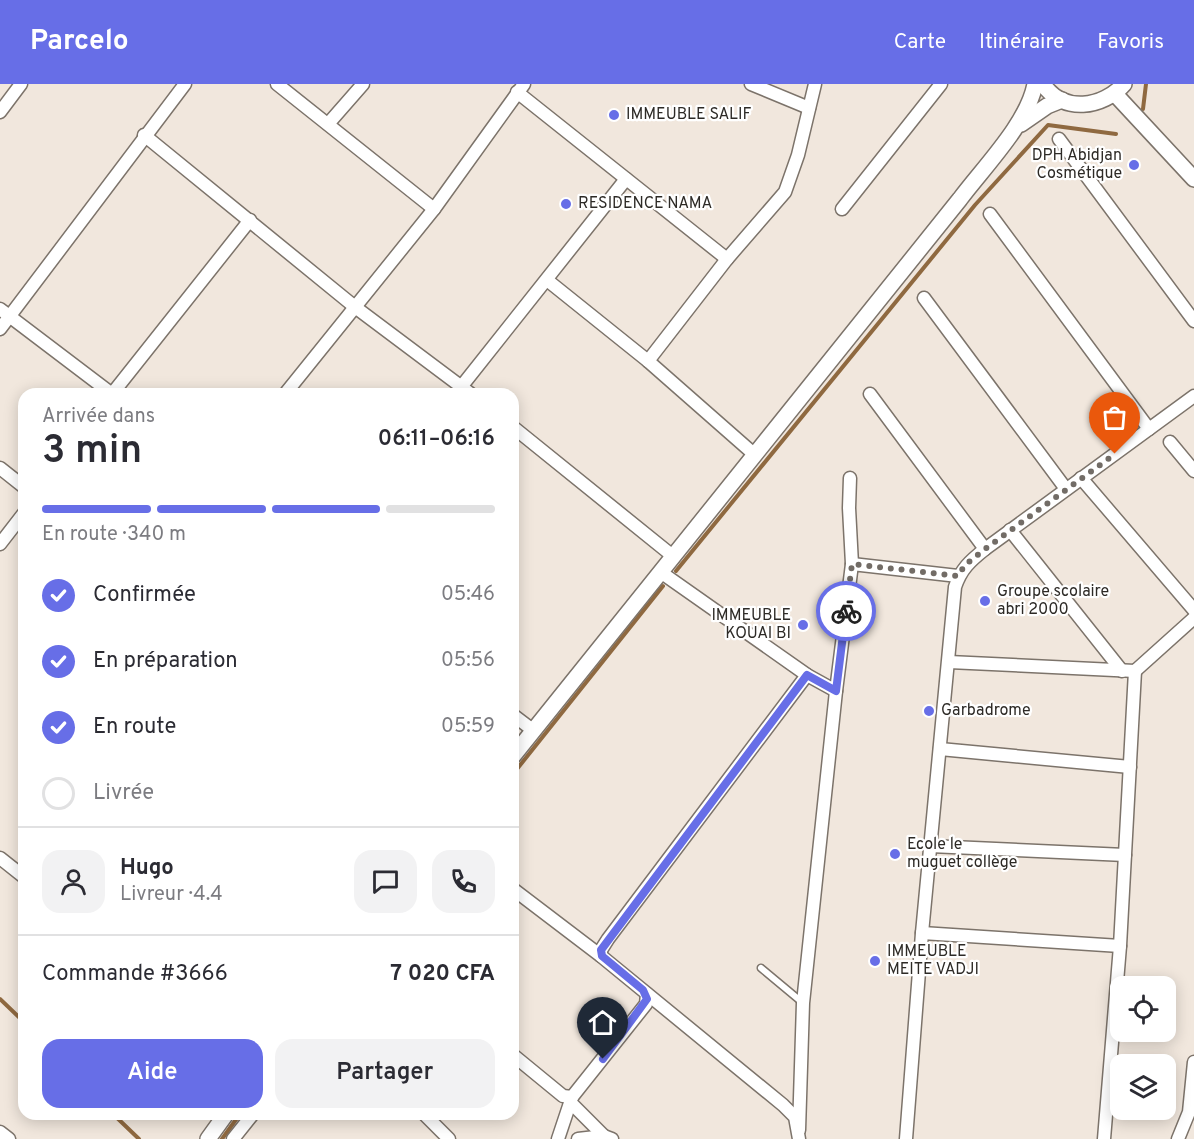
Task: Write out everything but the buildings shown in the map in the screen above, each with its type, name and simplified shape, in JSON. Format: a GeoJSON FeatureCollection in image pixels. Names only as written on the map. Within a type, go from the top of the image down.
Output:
{"type":"FeatureCollection","features":[{"type":"Feature","properties":{"kind":"street"},"geometry":{"type":"LineString","coordinates":[[0,112],[21,84]]}},
{"type":"Feature","properties":{"kind":"street"},"geometry":{"type":"LineString","coordinates":[[277,84],[434,209]]}},
{"type":"Feature","properties":{"kind":"street"},"geometry":{"type":"LineString","coordinates":[[328,124],[363,84]]}},
{"type":"Feature","properties":{"kind":"street"},"geometry":{"type":"LineString","coordinates":[[751,84],[809,108]]}},
{"type":"Feature","properties":{"kind":"street"},"geometry":{"type":"LineString","coordinates":[[648,361],[727,259],[785,192],[798,155],[815,84]]}},
{"type":"Feature","properties":{"kind":"street"},"geometry":{"type":"LineString","coordinates":[[842,209],[941,84]]}},
{"type":"Feature","properties":{"kind":"street"},"geometry":{"type":"LineString","coordinates":[[519,749],[662,573],[1004,141],[1033,95],[1035,84]]}},
{"type":"Feature","properties":{"kind":"street"},"geometry":{"type":"LineString","coordinates":[[1043,84],[1062,100],[1080,105],[1099,103],[1119,89],[1194,179]]}},
{"type":"Feature","properties":{"kind":"street"},"geometry":{"type":"LineString","coordinates":[[0,329],[5,313],[144,135],[180,85]]}},
{"type":"Feature","properties":{"kind":"street"},"geometry":{"type":"LineString","coordinates":[[290,388],[434,209],[521,88],[626,179],[727,259]]}},
{"type":"Feature","properties":{"kind":"street"},"geometry":{"type":"LineString","coordinates":[[1004,141],[1034,113],[1062,100]]}},
{"type":"Feature","properties":{"kind":"street"},"geometry":{"type":"LineString","coordinates":[[144,135],[355,307],[462,388]]}},
{"type":"Feature","properties":{"kind":"street"},"geometry":{"type":"LineString","coordinates":[[1059,139],[1194,321]]}},
{"type":"Feature","properties":{"kind":"street"},"geometry":{"type":"LineString","coordinates":[[468,388],[547,280],[626,179]]}},
{"type":"Feature","properties":{"kind":"street"},"geometry":{"type":"LineString","coordinates":[[990,214],[1149,429]]}},
{"type":"Feature","properties":{"kind":"street"},"geometry":{"type":"LineString","coordinates":[[117,388],[250,220]]}},
{"type":"Feature","properties":{"kind":"street"},"geometry":{"type":"LineString","coordinates":[[547,280],[648,361],[755,455]]}},
{"type":"Feature","properties":{"kind":"street"},"geometry":{"type":"LineString","coordinates":[[924,298],[1066,489]]}},
{"type":"Feature","properties":{"kind":"street"},"geometry":{"type":"LineString","coordinates":[[5,313],[104,388]]}},
{"type":"Feature","properties":{"kind":"street"},"geometry":{"type":"LineString","coordinates":[[870,394],[985,549]]}},
{"type":"Feature","properties":{"kind":"street"},"geometry":{"type":"LineString","coordinates":[[906,1139],[930,846],[955,587],[958,576],[965,565],[985,549],[1194,396]]}},
{"type":"Feature","properties":{"kind":"street"},"geometry":{"type":"LineString","coordinates":[[519,432],[674,557]]}},
{"type":"Feature","properties":{"kind":"street"},"geometry":{"type":"LineString","coordinates":[[1170,442],[1194,471]]}},
{"type":"Feature","properties":{"kind":"street"},"geometry":{"type":"LineString","coordinates":[[0,468],[18,482]]}},
{"type":"Feature","properties":{"kind":"street"},"geometry":{"type":"LineString","coordinates":[[799,1135],[803,1003],[836,691],[852,564],[849,513],[850,477]]}},
{"type":"Feature","properties":{"kind":"street"},"geometry":{"type":"LineString","coordinates":[[1081,478],[1194,610]]}},
{"type":"Feature","properties":{"kind":"street"},"geometry":{"type":"LineString","coordinates":[[0,544],[18,521]]}},
{"type":"Feature","properties":{"kind":"street"},"geometry":{"type":"LineString","coordinates":[[1010,530],[1122,671]]}},
{"type":"Feature","properties":{"kind":"street"},"geometry":{"type":"LineString","coordinates":[[852,564],[958,576]]}},
{"type":"Feature","properties":{"kind":"street"},"geometry":{"type":"LineString","coordinates":[[662,573],[807,675],[836,691]]}},
{"type":"Feature","properties":{"kind":"street"},"geometry":{"type":"LineString","coordinates":[[1104,1139],[1120,946],[1135,672],[1194,618]]}},
{"type":"Feature","properties":{"kind":"street"},"geometry":{"type":"LineString","coordinates":[[949,662],[1135,672]]}},
{"type":"Feature","properties":{"kind":"street"},"geometry":{"type":"LineString","coordinates":[[602,956],[601,950],[608,939],[807,675]]}},
{"type":"Feature","properties":{"kind":"street"},"geometry":{"type":"LineString","coordinates":[[519,719],[534,731]]}},
{"type":"Feature","properties":{"kind":"street"},"geometry":{"type":"LineString","coordinates":[[940,749],[1130,767]]}},
{"type":"Feature","properties":{"kind":"street"},"geometry":{"type":"LineString","coordinates":[[930,846],[1125,855]]}},
{"type":"Feature","properties":{"kind":"street"},"geometry":{"type":"LineString","coordinates":[[0,858],[18,873]]}},
{"type":"Feature","properties":{"kind":"street"},"geometry":{"type":"LineString","coordinates":[[519,894],[602,956],[783,1105],[795,1117],[799,1135]]}},
{"type":"Feature","properties":{"kind":"street"},"geometry":{"type":"LineString","coordinates":[[922,933],[1120,946]]}},
{"type":"Feature","properties":{"kind":"street"},"geometry":{"type":"LineString","coordinates":[[558,1139],[571,1100],[646,1004],[647,994]]}},
{"type":"Feature","properties":{"kind":"street"},"geometry":{"type":"LineString","coordinates":[[519,1060],[571,1100],[608,1138]]}},
{"type":"Feature","properties":{"kind":"street"},"geometry":{"type":"LineString","coordinates":[[1178,1139],[1189,1112],[1194,1062]]}},
{"type":"Feature","properties":{"kind":"street"},"geometry":{"type":"LineString","coordinates":[[208,1139],[222,1120]]}},
{"type":"Feature","properties":{"kind":"street"},"geometry":{"type":"LineString","coordinates":[[233,1139],[248,1120]]}},
{"type":"Feature","properties":{"kind":"street"},"geometry":{"type":"LineString","coordinates":[[430,1120],[449,1139]]}},
{"type":"Feature","properties":{"kind":"street"},"geometry":{"type":"LineString","coordinates":[[0,1132],[9,1139]]}},
{"type":"Feature","properties":{"kind":"street"},"geometry":{"type":"LineString","coordinates":[[578,1139],[608,1138]]}},
{"type":"Feature","properties":{"kind":"lane"},"geometry":{"type":"LineString","coordinates":[[761,968],[803,1003]]}},
{"type":"Feature","properties":{"kind":"waterway"},"geometry":{"type":"LineString","coordinates":[[1143,109],[1146,84]]}},
{"type":"Feature","properties":{"kind":"waterway"},"geometry":{"type":"LineString","coordinates":[[676,571],[975,205],[1048,125],[1116,134]]}},
{"type":"Feature","properties":{"kind":"waterway"},"geometry":{"type":"LineString","coordinates":[[519,766],[663,586]]}},
{"type":"Feature","properties":{"kind":"waterway"},"geometry":{"type":"LineString","coordinates":[[0,999],[18,1016]]}},
{"type":"Feature","properties":{"kind":"waterway"},"geometry":{"type":"LineString","coordinates":[[119,1120],[139,1139]]}},
{"type":"Feature","properties":{"kind":"waterway"},"geometry":{"type":"LineString","coordinates":[[222,1139],[236,1120]]}},
{"type":"Feature","properties":{"kind":"way so far"},"geometry":{"type":"LineString","coordinates":[[846,611],[852,564],[958,576],[965,565],[985,549],[1115,454]]}},
{"type":"Feature","properties":{"kind":"place","name":"IMMEUBLE SALIF"},"geometry":{"type":"Point","coordinates":[614,115]}},
{"type":"Feature","properties":{"kind":"place","name":"DPH Abidjan Cosmétique"},"geometry":{"type":"Point","coordinates":[1134,165]}},
{"type":"Feature","properties":{"kind":"place","name":"RESIDENCE NAMA"},"geometry":{"type":"Point","coordinates":[566,204]}},
{"type":"Feature","properties":{"kind":"place","name":"Groupe scolaire abri 2000"},"geometry":{"type":"Point","coordinates":[985,601]}},
{"type":"Feature","properties":{"kind":"place","name":"IMMEUBLE KOUAI BI"},"geometry":{"type":"Point","coordinates":[803,625]}},
{"type":"Feature","properties":{"kind":"place","name":"Garbadrome"},"geometry":{"type":"Point","coordinates":[929,711]}},
{"type":"Feature","properties":{"kind":"place","name":"Ecole le muguet collège"},"geometry":{"type":"Point","coordinates":[895,854]}},
{"type":"Feature","properties":{"kind":"place","name":"IMMEUBLE MEITE VADJI"},"geometry":{"type":"Point","coordinates":[875,961]}},
{"type":"Feature","properties":{"kind":"route"},"geometry":{"type":"LineString","coordinates":[[603,1059],[646,1004],[647,994],[602,956],[601,950],[807,675],[836,691],[846,611]]}}]}
